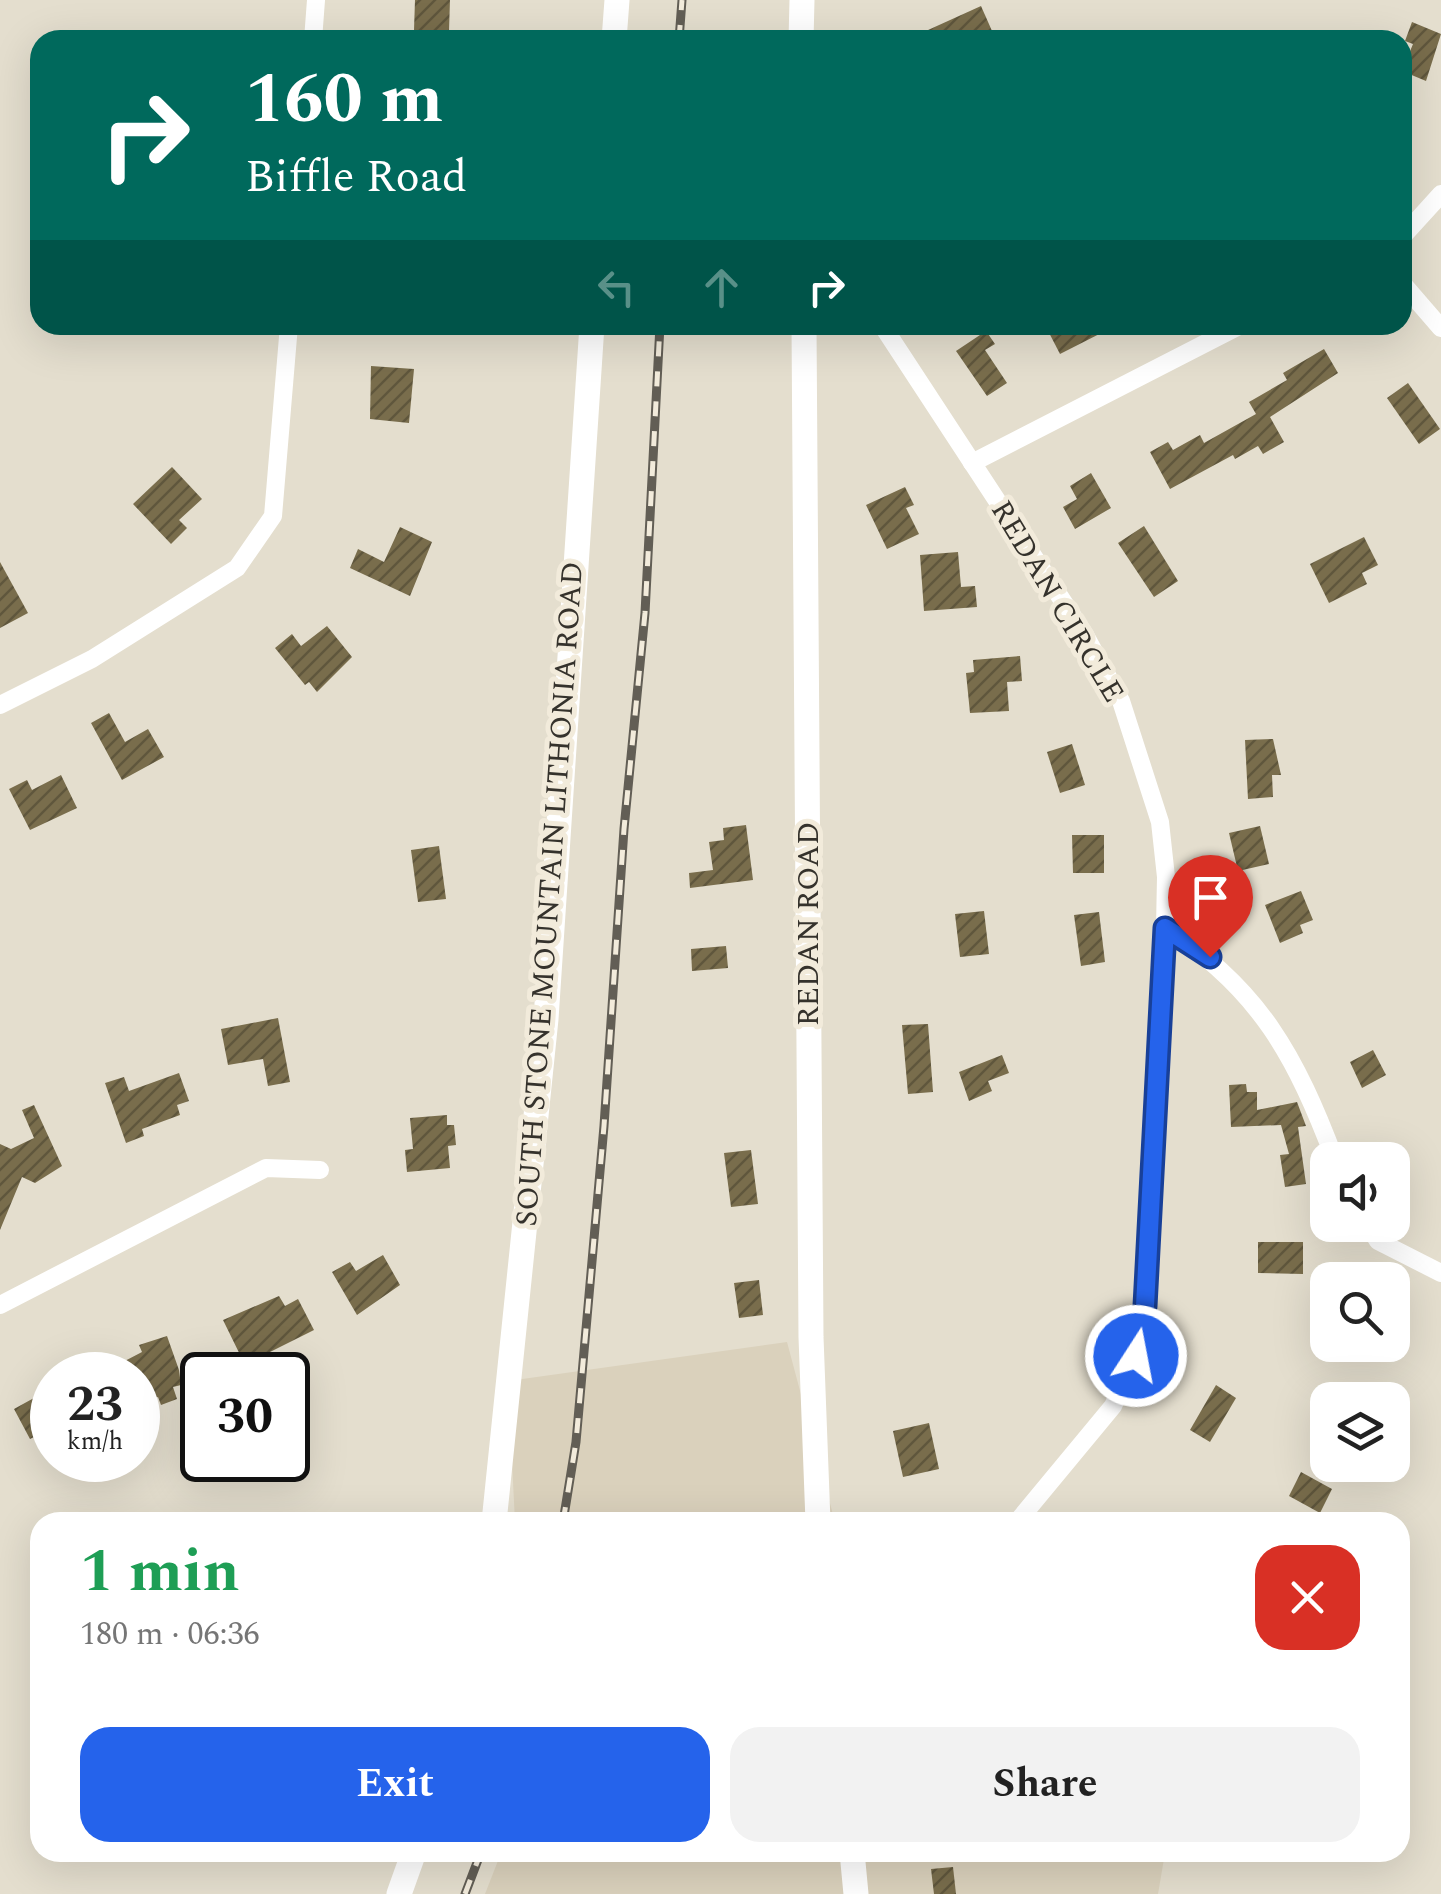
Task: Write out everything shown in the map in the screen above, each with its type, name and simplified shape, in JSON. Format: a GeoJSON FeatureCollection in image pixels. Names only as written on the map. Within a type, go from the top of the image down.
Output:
{"type":"FeatureCollection","features":[{"type":"Feature","properties":{"kind":"main road"},"geometry":{"type":"LineString","coordinates":[[615,30],[617,0]]}},
{"type":"Feature","properties":{"kind":"main road"},"geometry":{"type":"LineString","coordinates":[[801,30],[802,0]]}},
{"type":"Feature","properties":{"kind":"main road","name":"SOUTH STONE MOUNTAIN LITHONIA ROAD"},"geometry":{"type":"LineString","coordinates":[[495,1512],[546,1019],[591,335]]}},
{"type":"Feature","properties":{"kind":"main road","name":"REDAN ROAD"},"geometry":{"type":"LineString","coordinates":[[804,335],[811,1337],[818,1512]]}},
{"type":"Feature","properties":{"kind":"main road"},"geometry":{"type":"LineString","coordinates":[[400,1894],[411,1862]]}},
{"type":"Feature","properties":{"kind":"main road"},"geometry":{"type":"LineString","coordinates":[[853,1862],[856,1894]]}},
{"type":"Feature","properties":{"kind":"street"},"geometry":{"type":"LineString","coordinates":[[314,30],[316,0]]}},
{"type":"Feature","properties":{"kind":"street"},"geometry":{"type":"LineString","coordinates":[[1412,227],[1441,194]]}},
{"type":"Feature","properties":{"kind":"street"},"geometry":{"type":"LineString","coordinates":[[1412,295],[1441,328]]}},
{"type":"Feature","properties":{"kind":"street"},"geometry":{"type":"LineString","coordinates":[[0,704],[92,659],[237,568],[273,516],[288,335]]}},
{"type":"Feature","properties":{"kind":"street","name":"REDAN CIRCLE"},"geometry":{"type":"LineString","coordinates":[[889,335],[1085,636],[1121,701],[1160,822],[1166,877],[1165,928],[1146,1292],[1136,1356],[1105,1417],[1025,1512]]}},
{"type":"Feature","properties":{"kind":"street"},"geometry":{"type":"LineString","coordinates":[[972,463],[1222,335]]}},
{"type":"Feature","properties":{"kind":"street"},"geometry":{"type":"LineString","coordinates":[[1165,928],[1210,957],[1248,994],[1309,1092],[1328,1142]]}},
{"type":"Feature","properties":{"kind":"street"},"geometry":{"type":"LineString","coordinates":[[0,1305],[266,1168],[320,1170]]}},
{"type":"Feature","properties":{"kind":"street"},"geometry":{"type":"LineString","coordinates":[[1382,1242],[1441,1273]]}},
{"type":"Feature","properties":{"kind":"shaded area"},"geometry":{"type":"Polygon","coordinates":[[[787,1342],[832,1512],[515,1512],[508,1381],[787,1342]]]}},
{"type":"Feature","properties":{"kind":"shaded area"},"geometry":{"type":"Polygon","coordinates":[[[497,1862],[1163,1862],[1158,1894],[485,1894],[497,1862]]]}},
{"type":"Feature","properties":{"kind":"building"},"geometry":{"type":"Polygon","coordinates":[[[415,0],[450,0],[449,30],[414,30],[415,0]]]}},
{"type":"Feature","properties":{"kind":"building"},"geometry":{"type":"Polygon","coordinates":[[[981,6],[992,30],[928,30],[981,6]]]}},
{"type":"Feature","properties":{"kind":"building"},"geometry":{"type":"Polygon","coordinates":[[[1412,22],[1441,34],[1426,81],[1412,75],[1413,44],[1409,30],[1412,22]]]}},
{"type":"Feature","properties":{"kind":"building"},"geometry":{"type":"Polygon","coordinates":[[[980,335],[989,335],[995,344],[985,350],[1007,383],[987,396],[956,351],[980,335]]]}},
{"type":"Feature","properties":{"kind":"building"},"geometry":{"type":"Polygon","coordinates":[[[1050,335],[1097,335],[1060,354],[1050,335]]]}},
{"type":"Feature","properties":{"kind":"building"},"geometry":{"type":"Polygon","coordinates":[[[1324,349],[1338,373],[1270,417],[1284,442],[1263,454],[1258,446],[1235,459],[1233,455],[1170,489],[1150,452],[1168,442],[1173,450],[1200,435],[1204,443],[1256,414],[1249,402],[1287,380],[1283,373],[1324,349]]]}},
{"type":"Feature","properties":{"kind":"building"},"geometry":{"type":"Polygon","coordinates":[[[371,366],[414,369],[409,423],[370,419],[371,366]]]}},
{"type":"Feature","properties":{"kind":"building"},"geometry":{"type":"Polygon","coordinates":[[[1408,383],[1440,429],[1419,444],[1387,398],[1408,383]]]}},
{"type":"Feature","properties":{"kind":"building"},"geometry":{"type":"Polygon","coordinates":[[[172,467],[202,499],[179,520],[187,528],[171,544],[133,504],[172,467]]]}},
{"type":"Feature","properties":{"kind":"building"},"geometry":{"type":"Polygon","coordinates":[[[1091,473],[1111,508],[1075,529],[1063,507],[1077,499],[1070,486],[1091,473]]]}},
{"type":"Feature","properties":{"kind":"building"},"geometry":{"type":"Polygon","coordinates":[[[905,487],[914,505],[906,508],[919,534],[887,549],[866,505],[905,487]]]}},
{"type":"Feature","properties":{"kind":"building"},"geometry":{"type":"Polygon","coordinates":[[[1144,526],[1178,581],[1154,597],[1118,543],[1144,526]]]}},
{"type":"Feature","properties":{"kind":"building"},"geometry":{"type":"Polygon","coordinates":[[[400,527],[432,542],[410,596],[350,568],[358,549],[384,562],[400,527]]]}},
{"type":"Feature","properties":{"kind":"building"},"geometry":{"type":"Polygon","coordinates":[[[1364,537],[1378,565],[1362,573],[1367,584],[1329,603],[1310,564],[1364,537]]]}},
{"type":"Feature","properties":{"kind":"building"},"geometry":{"type":"Polygon","coordinates":[[[958,552],[961,587],[975,586],[977,607],[924,611],[920,555],[958,552]]]}},
{"type":"Feature","properties":{"kind":"building"},"geometry":{"type":"Polygon","coordinates":[[[0,562],[28,613],[0,628],[0,562]]]}},
{"type":"Feature","properties":{"kind":"building"},"geometry":{"type":"Polygon","coordinates":[[[327,626],[352,657],[317,692],[309,682],[305,685],[275,648],[292,634],[301,646],[327,626]]]}},
{"type":"Feature","properties":{"kind":"building"},"geometry":{"type":"Polygon","coordinates":[[[1020,656],[1022,681],[1007,682],[1009,711],[970,713],[966,673],[974,672],[973,660],[1020,656]]]}},
{"type":"Feature","properties":{"kind":"building"},"geometry":{"type":"Polygon","coordinates":[[[109,713],[125,742],[148,729],[164,757],[122,780],[91,723],[109,713]]]}},
{"type":"Feature","properties":{"kind":"building"},"geometry":{"type":"Polygon","coordinates":[[[1273,739],[1281,775],[1272,775],[1273,797],[1248,799],[1245,740],[1273,739]]]}},
{"type":"Feature","properties":{"kind":"building"},"geometry":{"type":"Polygon","coordinates":[[[1072,744],[1085,785],[1060,793],[1047,752],[1072,744]]]}},
{"type":"Feature","properties":{"kind":"building"},"geometry":{"type":"Polygon","coordinates":[[[61,775],[77,808],[30,830],[9,789],[27,780],[32,790],[61,775]]]}},
{"type":"Feature","properties":{"kind":"building"},"geometry":{"type":"Polygon","coordinates":[[[746,825],[753,880],[690,888],[689,873],[713,870],[709,842],[724,840],[723,828],[746,825]]]}},
{"type":"Feature","properties":{"kind":"building"},"geometry":{"type":"Polygon","coordinates":[[[1260,826],[1269,864],[1238,871],[1229,833],[1260,826]]]}},
{"type":"Feature","properties":{"kind":"building"},"geometry":{"type":"Polygon","coordinates":[[[1072,835],[1104,835],[1104,873],[1073,873],[1072,835]]]}},
{"type":"Feature","properties":{"kind":"building"},"geometry":{"type":"Polygon","coordinates":[[[439,846],[446,899],[418,902],[411,850],[439,846]]]}},
{"type":"Feature","properties":{"kind":"building"},"geometry":{"type":"Polygon","coordinates":[[[1301,891],[1313,920],[1300,925],[1303,933],[1280,943],[1265,905],[1301,891]]]}},
{"type":"Feature","properties":{"kind":"building"},"geometry":{"type":"Polygon","coordinates":[[[984,911],[989,954],[960,957],[955,914],[984,911]]]}},
{"type":"Feature","properties":{"kind":"building"},"geometry":{"type":"Polygon","coordinates":[[[1099,912],[1105,962],[1081,966],[1074,915],[1099,912]]]}},
{"type":"Feature","properties":{"kind":"building"},"geometry":{"type":"Polygon","coordinates":[[[726,946],[728,968],[692,971],[691,949],[726,946]]]}},
{"type":"Feature","properties":{"kind":"building"},"geometry":{"type":"Polygon","coordinates":[[[278,1018],[290,1082],[268,1086],[263,1059],[228,1065],[221,1029],[278,1018]]]}},
{"type":"Feature","properties":{"kind":"building"},"geometry":{"type":"Polygon","coordinates":[[[928,1024],[933,1092],[908,1094],[902,1025],[928,1024]]]}},
{"type":"Feature","properties":{"kind":"building"},"geometry":{"type":"Polygon","coordinates":[[[1373,1050],[1386,1075],[1362,1088],[1350,1062],[1373,1050]]]}},
{"type":"Feature","properties":{"kind":"building"},"geometry":{"type":"Polygon","coordinates":[[[1002,1055],[1009,1073],[988,1081],[992,1091],[969,1101],[959,1072],[1002,1055]]]}},
{"type":"Feature","properties":{"kind":"building"},"geometry":{"type":"Polygon","coordinates":[[[179,1073],[189,1101],[177,1105],[180,1115],[142,1129],[144,1136],[126,1143],[105,1083],[124,1077],[129,1091],[179,1073]]]}},
{"type":"Feature","properties":{"kind":"building"},"geometry":{"type":"Polygon","coordinates":[[[1246,1084],[1247,1092],[1257,1092],[1257,1110],[1297,1102],[1306,1126],[1298,1127],[1306,1184],[1285,1187],[1280,1155],[1289,1154],[1281,1125],[1231,1127],[1229,1085],[1246,1084]]]}},
{"type":"Feature","properties":{"kind":"building"},"geometry":{"type":"Polygon","coordinates":[[[34,1105],[62,1166],[35,1183],[22,1177],[0,1230],[0,1144],[11,1149],[34,1138],[22,1110],[34,1105]]]}},
{"type":"Feature","properties":{"kind":"building"},"geometry":{"type":"Polygon","coordinates":[[[447,1115],[447,1125],[454,1125],[456,1145],[448,1146],[450,1168],[407,1172],[405,1150],[413,1149],[410,1118],[447,1115]]]}},
{"type":"Feature","properties":{"kind":"building"},"geometry":{"type":"Polygon","coordinates":[[[751,1150],[758,1204],[731,1207],[724,1153],[751,1150]]]}},
{"type":"Feature","properties":{"kind":"building"},"geometry":{"type":"Polygon","coordinates":[[[1258,1242],[1303,1242],[1303,1274],[1258,1273],[1258,1242]]]}},
{"type":"Feature","properties":{"kind":"building"},"geometry":{"type":"Polygon","coordinates":[[[383,1255],[400,1285],[357,1315],[332,1272],[350,1262],[356,1271],[383,1255]]]}},
{"type":"Feature","properties":{"kind":"building"},"geometry":{"type":"Polygon","coordinates":[[[759,1280],[763,1315],[739,1318],[734,1283],[759,1280]]]}},
{"type":"Feature","properties":{"kind":"building"},"geometry":{"type":"Polygon","coordinates":[[[279,1296],[285,1306],[298,1299],[314,1330],[270,1352],[239,1352],[223,1320],[279,1296]]]}},
{"type":"Feature","properties":{"kind":"building"},"geometry":{"type":"Polygon","coordinates":[[[167,1336],[179,1370],[180,1385],[173,1387],[177,1399],[161,1405],[160,1352],[142,1352],[139,1345],[167,1336]]]}},
{"type":"Feature","properties":{"kind":"building"},"geometry":{"type":"Polygon","coordinates":[[[1216,1385],[1236,1398],[1210,1442],[1190,1430],[1216,1385]]]}},
{"type":"Feature","properties":{"kind":"building"},"geometry":{"type":"Polygon","coordinates":[[[30,1400],[30,1439],[14,1409],[30,1400]]]}},
{"type":"Feature","properties":{"kind":"building"},"geometry":{"type":"Polygon","coordinates":[[[929,1423],[939,1469],[903,1477],[893,1431],[929,1423]]]}},
{"type":"Feature","properties":{"kind":"building"},"geometry":{"type":"Polygon","coordinates":[[[1301,1472],[1310,1477],[1310,1482],[1332,1489],[1318,1512],[1289,1496],[1301,1472]]]}},
{"type":"Feature","properties":{"kind":"building"},"geometry":{"type":"Polygon","coordinates":[[[953,1867],[956,1894],[934,1894],[931,1869],[953,1867]]]}},
{"type":"Feature","properties":{"kind":"railway"},"geometry":{"type":"LineString","coordinates":[[680,30],[682,0]]}},
{"type":"Feature","properties":{"kind":"railway"},"geometry":{"type":"LineString","coordinates":[[565,1512],[576,1442],[604,1126],[624,829],[645,613],[659,335]]}},
{"type":"Feature","properties":{"kind":"railway"},"geometry":{"type":"LineString","coordinates":[[465,1894],[477,1862]]}},
{"type":"Feature","properties":{"kind":"route"},"geometry":{"type":"LineString","coordinates":[[1136,1356],[1145,1306],[1155,1163],[1165,928],[1210,957]]}}]}
